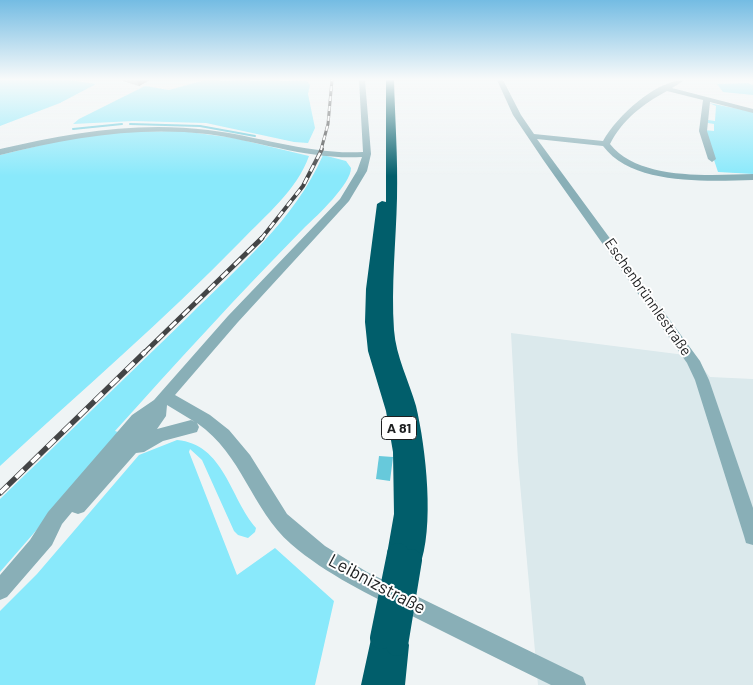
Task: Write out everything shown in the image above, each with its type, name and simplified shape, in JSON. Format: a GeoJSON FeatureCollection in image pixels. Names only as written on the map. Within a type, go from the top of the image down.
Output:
{"type":"FeatureCollection","features":[{"type":"Feature","properties":{"kind":"highway","name":"A 81"},"geometry":{"type":"LineString","coordinates":[[384,112],[383,182],[372,320],[375,347],[389,392],[403,453],[405,557]]}},
{"type":"Feature","properties":{"kind":"highway","name":"A 81"},"geometry":{"type":"LineString","coordinates":[[374,685],[389,641],[405,557],[416,529],[418,502],[415,452],[407,406],[389,349],[386,303],[392,171],[391,112]]}},
{"type":"Feature","properties":{"kind":"highway","name":"A 81"},"geometry":{"type":"LineString","coordinates":[[389,641],[392,685]]}},
{"type":"Feature","properties":{"kind":"street"},"geometry":{"type":"LineString","coordinates":[[38,545],[55,518],[138,420],[162,401],[233,318],[344,201],[362,171],[367,154],[368,138],[365,112]]}},
{"type":"Feature","properties":{"kind":"street","name":"Eschenbrünnlestraße"},"geometry":{"type":"LineString","coordinates":[[515,112],[694,361],[702,380],[753,536]]}},
{"type":"Feature","properties":{"kind":"street"},"geometry":{"type":"LineString","coordinates":[[606,144],[620,124],[632,112]]}},
{"type":"Feature","properties":{"kind":"street"},"geometry":{"type":"LineString","coordinates":[[705,112],[703,130],[712,159]]}},
{"type":"Feature","properties":{"kind":"street"},"geometry":{"type":"LineString","coordinates":[[0,152],[76,135],[161,128],[217,133],[292,150],[354,156],[367,154]]}},
{"type":"Feature","properties":{"kind":"street"},"geometry":{"type":"LineString","coordinates":[[531,136],[606,144]]}},
{"type":"Feature","properties":{"kind":"street"},"geometry":{"type":"LineString","coordinates":[[327,153],[355,147],[368,138]]}},
{"type":"Feature","properties":{"kind":"street"},"geometry":{"type":"LineString","coordinates":[[606,144],[611,152],[625,161],[658,172],[753,178]]}},
{"type":"Feature","properties":{"kind":"street"},"geometry":{"type":"LineString","coordinates":[[341,151],[367,154]]}},
{"type":"Feature","properties":{"kind":"street"},"geometry":{"type":"LineString","coordinates":[[327,153],[351,161],[362,171]]}},
{"type":"Feature","properties":{"kind":"street"},"geometry":{"type":"LineString","coordinates":[[0,590],[38,545],[104,477],[158,416],[162,401]]}},
{"type":"Feature","properties":{"kind":"street","name":"Leibnizstraße"},"geometry":{"type":"LineString","coordinates":[[162,401],[166,418],[191,427],[220,434]]}},
{"type":"Feature","properties":{"kind":"street","name":"Leibnizstraße"},"geometry":{"type":"LineString","coordinates":[[162,401],[198,416],[239,452],[258,488],[280,520],[301,540],[328,560],[360,579],[575,685]]}},
{"type":"Feature","properties":{"kind":"street","name":"Leibnizstraße"},"geometry":{"type":"LineString","coordinates":[[104,477],[150,439],[167,432],[191,427]]}},
{"type":"Feature","properties":{"kind":"shaded area"},"geometry":{"type":"Polygon","coordinates":[[[0,112],[37,112],[0,126],[0,112]]]}},
{"type":"Feature","properties":{"kind":"shaded area"},"geometry":{"type":"Polygon","coordinates":[[[93,112],[312,112],[315,128],[308,143],[294,142],[206,123],[133,121],[73,124],[93,112]]]}},
{"type":"Feature","properties":{"kind":"shaded area"},"geometry":{"type":"Polygon","coordinates":[[[716,112],[753,112],[753,174],[718,172],[704,130],[714,131],[714,124],[708,123],[708,120],[715,121],[716,112]]]}},
{"type":"Feature","properties":{"kind":"shaded area"},"geometry":{"type":"Polygon","coordinates":[[[182,131],[234,138],[309,156],[297,180],[280,202],[152,327],[0,466],[0,155],[71,138],[120,132],[182,131]]]}},
{"type":"Feature","properties":{"kind":"shaded area"},"geometry":{"type":"Polygon","coordinates":[[[323,155],[346,161],[351,168],[350,175],[340,191],[233,302],[115,431],[121,433],[0,572],[0,499],[263,242],[297,201],[323,155]]]}},
{"type":"Feature","properties":{"kind":"shaded area"},"geometry":{"type":"Polygon","coordinates":[[[511,333],[693,356],[710,377],[753,379],[753,685],[538,685],[518,461],[511,333]]]}},
{"type":"Feature","properties":{"kind":"shaded area"},"geometry":{"type":"Polygon","coordinates":[[[177,440],[193,444],[206,451],[216,462],[256,528],[255,532],[248,538],[238,535],[234,531],[202,460],[190,449],[189,452],[237,575],[275,548],[334,601],[315,685],[0,685],[0,611],[37,574],[139,455],[177,440]]]}},
{"type":"Feature","properties":{"kind":"shaded area"},"geometry":{"type":"Polygon","coordinates":[[[379,456],[393,457],[390,481],[376,479],[379,456]]]}},
{"type":"Feature","properties":{"kind":"waterway"},"geometry":{"type":"LineString","coordinates":[[73,129],[122,124]]}},
{"type":"Feature","properties":{"kind":"waterway"},"geometry":{"type":"LineString","coordinates":[[130,124],[200,126],[255,136]]}},
{"type":"Feature","properties":{"kind":"railway"},"geometry":{"type":"LineString","coordinates":[[321,150],[329,112]]}},
{"type":"Feature","properties":{"kind":"railway"},"geometry":{"type":"LineString","coordinates":[[261,239],[303,186],[322,149]]}},
{"type":"Feature","properties":{"kind":"railway"},"geometry":{"type":"LineString","coordinates":[[144,353],[261,239]]}},
{"type":"Feature","properties":{"kind":"railway"},"geometry":{"type":"LineString","coordinates":[[0,493],[145,352]]}}]}
